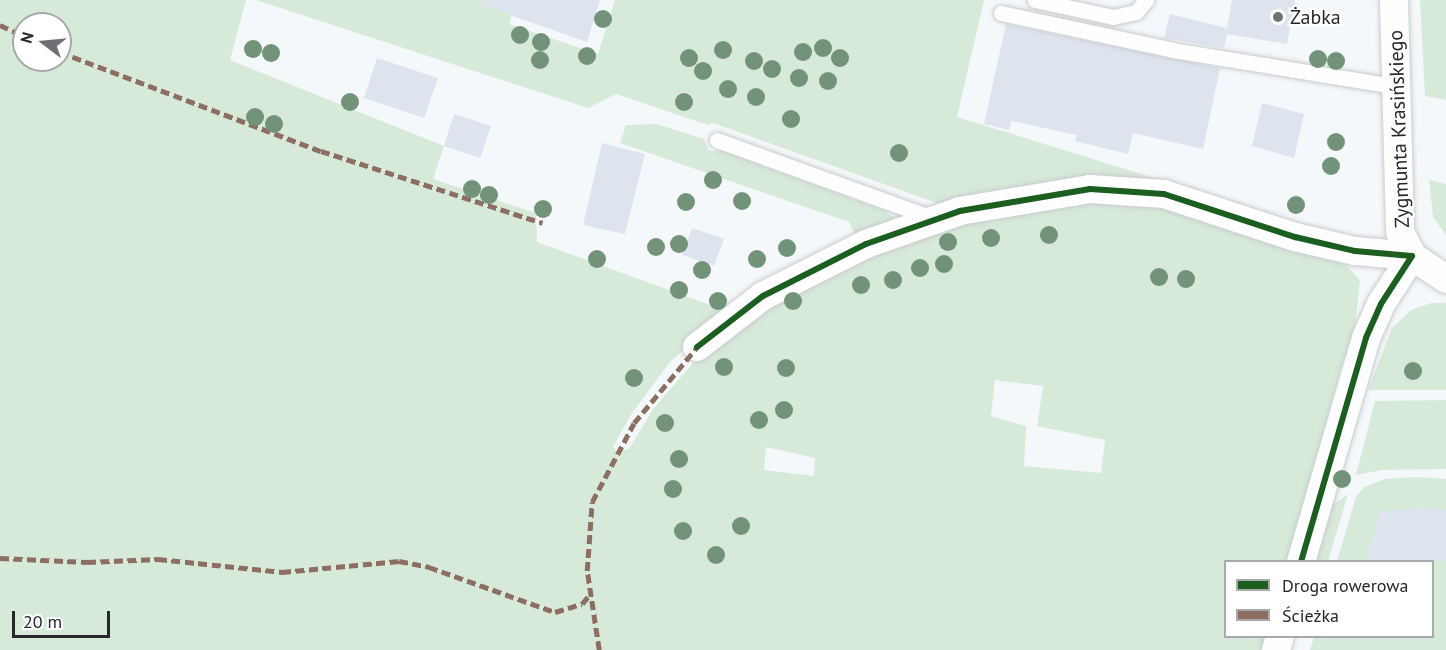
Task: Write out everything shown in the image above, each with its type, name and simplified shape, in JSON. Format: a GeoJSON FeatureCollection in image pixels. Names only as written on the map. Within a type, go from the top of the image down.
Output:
{"type":"FeatureCollection","features":[{"type":"Feature","properties":{"kind":"street","name":"Zygmunta Krasińskiego"},"geometry":{"type":"LineString","coordinates":[[1394,0],[1399,87],[1399,217],[1402,240],[1412,256]]}},
{"type":"Feature","properties":{"kind":"street"},"geometry":{"type":"LineString","coordinates":[[697,347],[744,309],[788,282],[866,244],[932,218],[1006,202],[1090,189],[1124,189],[1164,194],[1295,237],[1355,251],[1412,256],[1446,279]]}},
{"type":"Feature","properties":{"kind":"street"},"geometry":{"type":"LineString","coordinates":[[1301,560],[1366,338],[1381,304],[1412,256]]}},
{"type":"Feature","properties":{"kind":"lane"},"geometry":{"type":"LineString","coordinates":[[1035,0],[1113,17],[1136,12],[1146,0]]}},
{"type":"Feature","properties":{"kind":"lane"},"geometry":{"type":"LineString","coordinates":[[1001,13],[1173,50],[1399,87]]}},
{"type":"Feature","properties":{"kind":"lane"},"geometry":{"type":"LineString","coordinates":[[717,140],[932,218]]}},
{"type":"Feature","properties":{"kind":"green space"},"geometry":{"type":"Polygon","coordinates":[[[0,0],[246,0],[230,60],[444,146],[433,179],[536,213],[537,242],[727,311],[670,362],[630,416],[613,447],[617,451],[629,449],[653,409],[702,353],[749,316],[917,232],[1112,196],[1203,215],[1345,264],[1360,280],[1353,344],[1349,360],[1344,358],[1287,560],[1224,560],[1224,638],[1266,638],[1262,650],[0,650],[0,0]],[[995,380],[991,416],[1026,426],[1024,466],[1101,473],[1105,440],[1037,426],[1043,386],[995,380]],[[766,447],[764,470],[814,476],[815,458],[766,447]]]}},
{"type":"Feature","properties":{"kind":"green space"},"geometry":{"type":"Polygon","coordinates":[[[256,0],[517,0],[509,24],[598,54],[615,0],[984,0],[957,117],[1177,185],[942,205],[713,123],[708,125],[616,94],[588,108],[256,0]]]}},
{"type":"Feature","properties":{"kind":"green space"},"geometry":{"type":"Polygon","coordinates":[[[1420,0],[1446,0],[1446,100],[1425,96],[1420,0]]]}},
{"type":"Feature","properties":{"kind":"green space"},"geometry":{"type":"Polygon","coordinates":[[[657,124],[704,139],[709,151],[723,151],[883,210],[898,220],[858,241],[849,222],[620,143],[626,125],[657,124]]]}},
{"type":"Feature","properties":{"kind":"green space"},"geometry":{"type":"Polygon","coordinates":[[[1429,180],[1446,184],[1446,235],[1433,217],[1429,180]]]}},
{"type":"Feature","properties":{"kind":"green space"},"geometry":{"type":"Polygon","coordinates":[[[1431,303],[1446,303],[1446,390],[1368,390],[1392,328],[1411,310],[1431,303]]]}},
{"type":"Feature","properties":{"kind":"green space"},"geometry":{"type":"Polygon","coordinates":[[[1446,400],[1446,469],[1382,470],[1356,475],[1375,401],[1446,400]]]}},
{"type":"Feature","properties":{"kind":"green space"},"geometry":{"type":"Polygon","coordinates":[[[1416,477],[1446,479],[1446,650],[1310,650],[1314,638],[1434,638],[1434,560],[1337,560],[1356,497],[1363,488],[1385,479],[1416,477]]]}},
{"type":"Feature","properties":{"kind":"green space"},"geometry":{"type":"Polygon","coordinates":[[[1348,494],[1328,560],[1314,560],[1328,508],[1348,494]]]}},
{"type":"Feature","properties":{"kind":"building"},"geometry":{"type":"Polygon","coordinates":[[[483,0],[600,0],[587,42],[482,5],[483,0]]]}},
{"type":"Feature","properties":{"kind":"building"},"geometry":{"type":"Polygon","coordinates":[[[1232,0],[1295,0],[1287,44],[1227,34],[1224,48],[1164,38],[1170,14],[1227,28],[1232,0]]]}},
{"type":"Feature","properties":{"kind":"building"},"geometry":{"type":"Polygon","coordinates":[[[1006,24],[1220,68],[1203,149],[1133,133],[1128,154],[1075,141],[1077,135],[1011,121],[1009,130],[984,124],[1006,24]]]}},
{"type":"Feature","properties":{"kind":"building"},"geometry":{"type":"Polygon","coordinates":[[[377,58],[438,78],[424,118],[364,98],[377,58]]]}},
{"type":"Feature","properties":{"kind":"building"},"geometry":{"type":"Polygon","coordinates":[[[1262,103],[1304,114],[1294,158],[1252,146],[1262,103]]]}},
{"type":"Feature","properties":{"kind":"building"},"geometry":{"type":"Polygon","coordinates":[[[454,114],[491,126],[480,158],[444,146],[454,114]]]}},
{"type":"Feature","properties":{"kind":"building"},"geometry":{"type":"Polygon","coordinates":[[[602,143],[645,154],[625,234],[583,225],[602,143]]]}},
{"type":"Feature","properties":{"kind":"building"},"geometry":{"type":"Polygon","coordinates":[[[692,228],[724,239],[714,266],[682,255],[692,228]]]}},
{"type":"Feature","properties":{"kind":"building"},"geometry":{"type":"Polygon","coordinates":[[[1422,508],[1446,510],[1446,561],[1366,560],[1381,511],[1422,508]]]}},
{"type":"Feature","properties":{"kind":"marked path"},"geometry":{"type":"LineString","coordinates":[[0,25],[12,30]]}},
{"type":"Feature","properties":{"kind":"marked path"},"geometry":{"type":"LineString","coordinates":[[72,57],[321,151],[543,223]]}},
{"type":"Feature","properties":{"kind":"marked path"},"geometry":{"type":"LineString","coordinates":[[599,650],[587,571],[592,502],[634,423],[697,347]]}},
{"type":"Feature","properties":{"kind":"marked path"},"geometry":{"type":"LineString","coordinates":[[0,558],[87,562],[158,559],[282,572],[399,561],[429,567],[555,612],[582,604],[590,594]]}},
{"type":"Feature","properties":{"kind":"cycle path"},"geometry":{"type":"LineString","coordinates":[[697,347],[763,296],[866,244],[960,211],[1090,189],[1164,194],[1295,237],[1355,251],[1412,256],[1381,304],[1366,338],[1302,560]]}},
{"type":"Feature","properties":{"kind":"place","name":"Żabka"},"geometry":{"type":"Point","coordinates":[1278,17]}}]}
